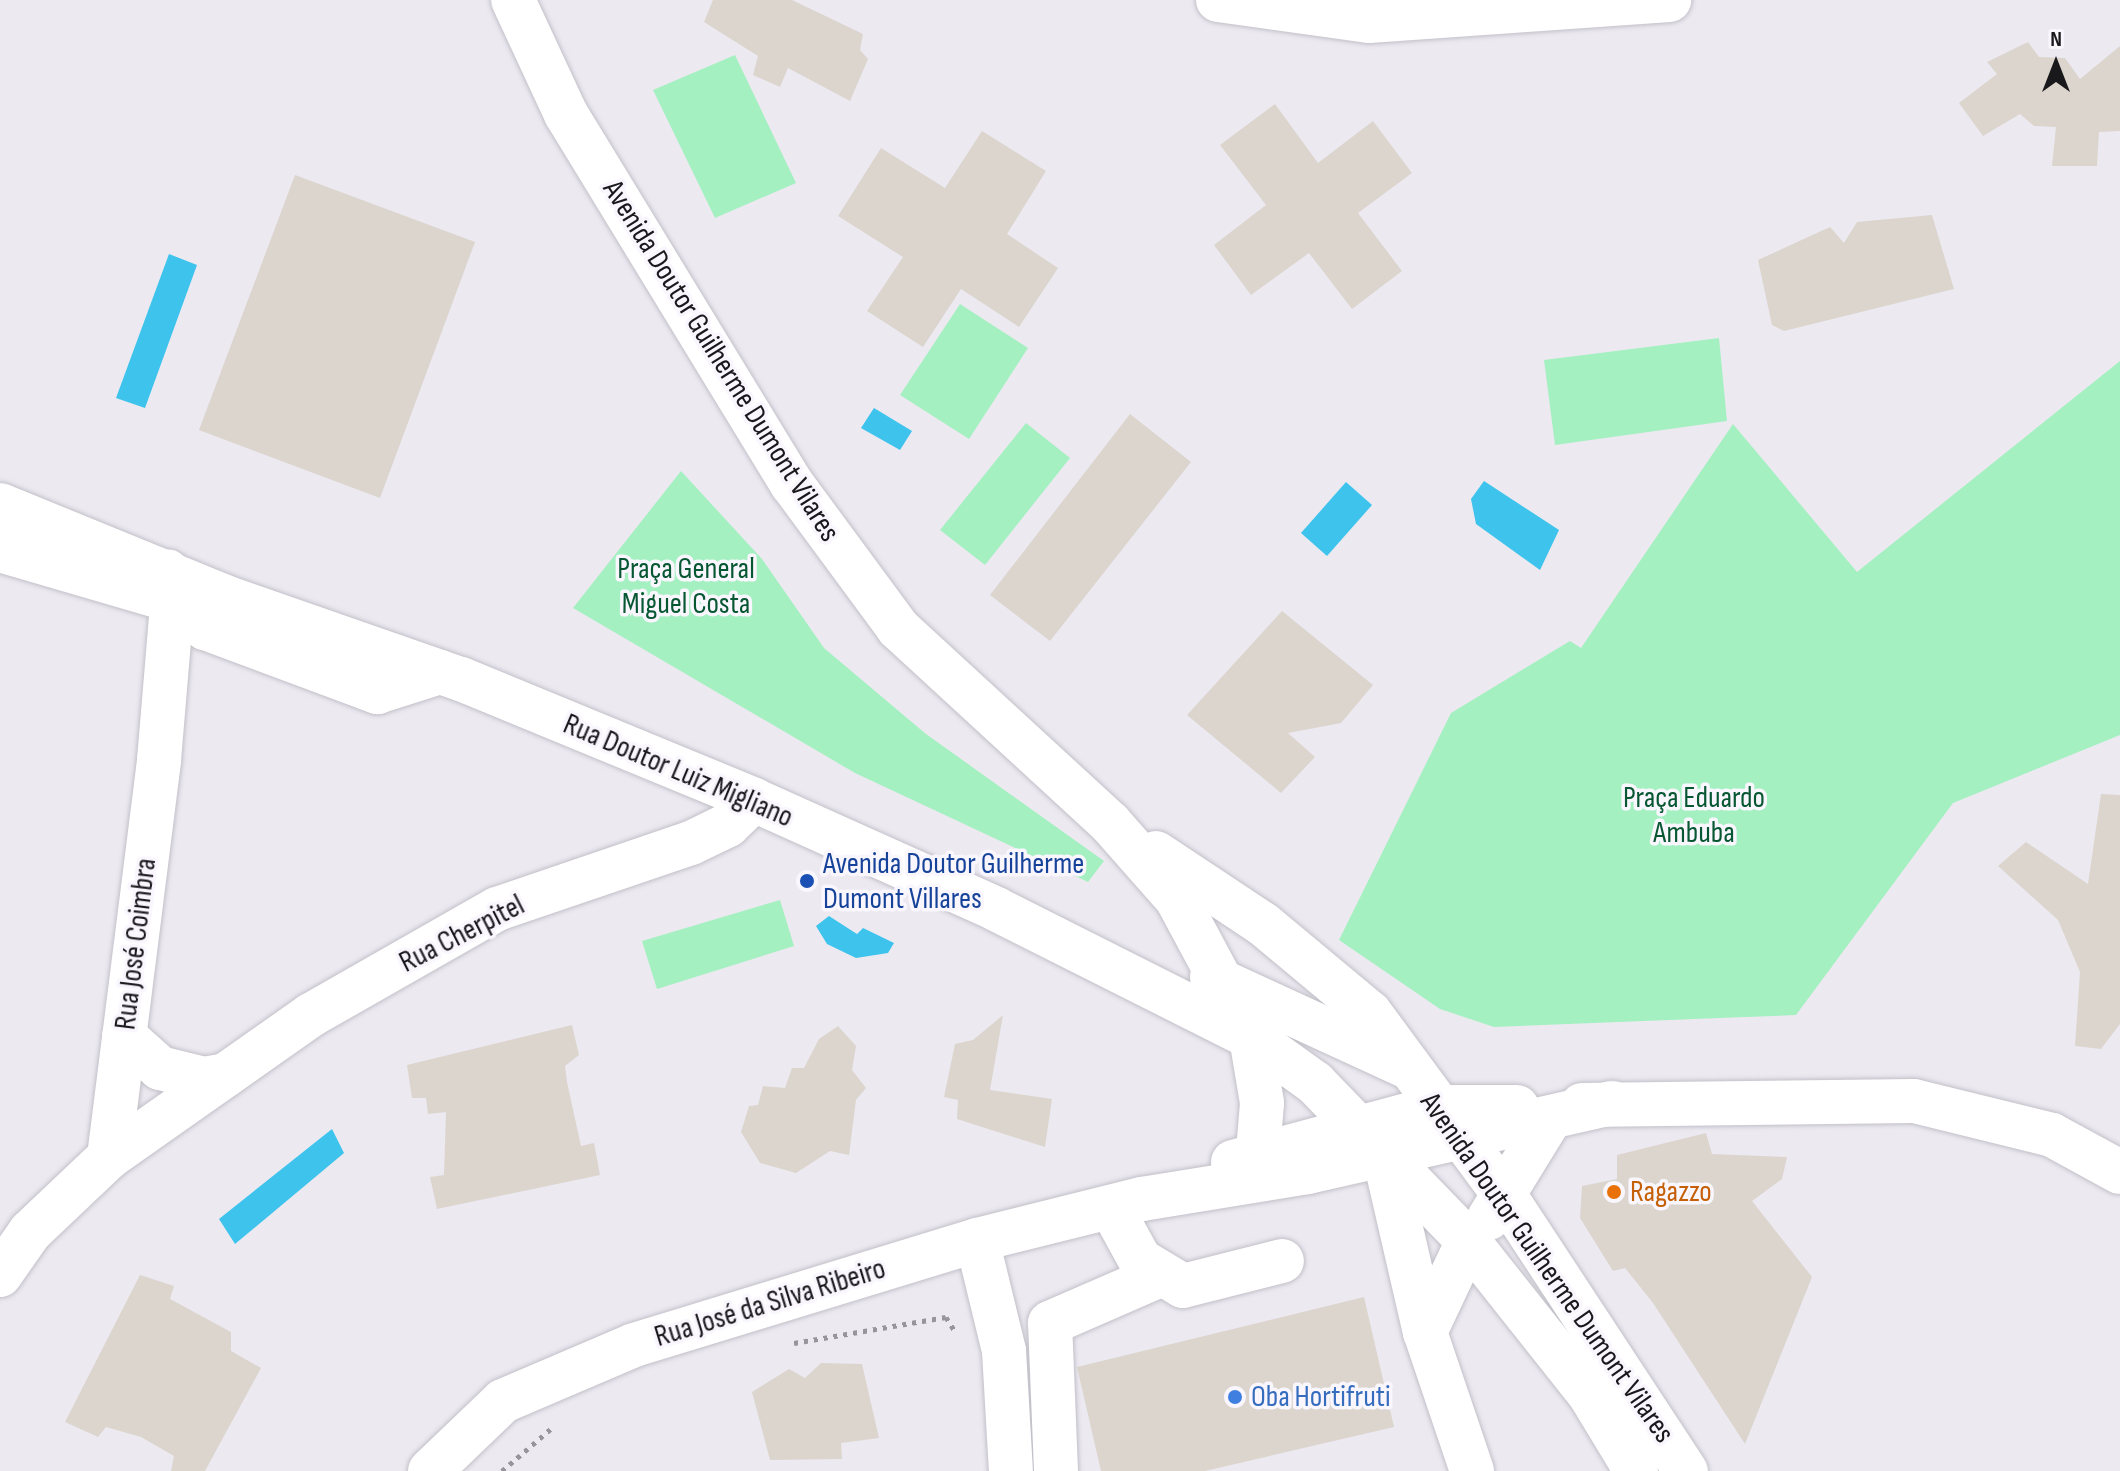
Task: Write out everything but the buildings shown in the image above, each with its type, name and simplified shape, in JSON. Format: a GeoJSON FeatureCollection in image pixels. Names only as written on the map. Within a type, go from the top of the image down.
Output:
{"type":"FeatureCollection","features":[{"type":"Feature","properties":{"kind":"main road","name":"Avenida Doutor Guilherme Dumont Vilares"},"geometry":{"type":"LineString","coordinates":[[513,0],[566,114],[792,484],[898,628],[1110,823],[1177,899],[1216,977],[1408,1066]]}},
{"type":"Feature","properties":{"kind":"main road"},"geometry":{"type":"LineString","coordinates":[[1218,0],[1369,21],[1470,9],[1669,0]]}},
{"type":"Feature","properties":{"kind":"main road"},"geometry":{"type":"LineString","coordinates":[[0,505],[190,588]]}},
{"type":"Feature","properties":{"kind":"main road"},"geometry":{"type":"LineString","coordinates":[[0,550],[190,588]]}},
{"type":"Feature","properties":{"kind":"main road","name":"Rua Doutor Luiz Migliano"},"geometry":{"type":"LineString","coordinates":[[190,588],[205,628],[377,692],[440,672],[754,800],[1122,969],[1251,1037]]}},
{"type":"Feature","properties":{"kind":"main road","name":"Rua José Coimbra"},"geometry":{"type":"LineString","coordinates":[[109,1157],[190,588]]}},
{"type":"Feature","properties":{"kind":"main road","name":"Rua Cherpitel"},"geometry":{"type":"LineString","coordinates":[[109,1157],[311,1015],[497,909],[691,843],[728,825],[754,800]]}},
{"type":"Feature","properties":{"kind":"main road","name":"Avenida Doutor Guilherme Dumont Vilares"},"geometry":{"type":"LineString","coordinates":[[1110,823],[1263,924],[1370,1013],[1507,1199],[1686,1471]]}},
{"type":"Feature","properties":{"kind":"main road","name":"Rua Doutor Luiz Migliano"},"geometry":{"type":"LineString","coordinates":[[1122,969],[1216,977]]}},
{"type":"Feature","properties":{"kind":"main road"},"geometry":{"type":"LineString","coordinates":[[1216,977],[1251,1037],[1262,1103],[1258,1152]]}},
{"type":"Feature","properties":{"kind":"main road"},"geometry":{"type":"LineString","coordinates":[[124,1036],[160,1068],[204,1079],[226,1075]]}},
{"type":"Feature","properties":{"kind":"main road","name":"Avenida Doutor Guilherme Dumont Vilares"},"geometry":{"type":"LineString","coordinates":[[1251,1037],[1370,1140],[1468,1241],[1590,1395],[1636,1471]]}},
{"type":"Feature","properties":{"kind":"main road"},"geometry":{"type":"LineString","coordinates":[[1408,1066],[1543,1113]]}},
{"type":"Feature","properties":{"kind":"main road"},"geometry":{"type":"LineString","coordinates":[[1472,1471],[1425,1332],[1370,1140],[1448,1122],[1612,1103],[1914,1101],[2052,1135],[2120,1172]]}},
{"type":"Feature","properties":{"kind":"main road"},"geometry":{"type":"LineString","coordinates":[[1425,1332],[1468,1241],[1507,1199],[1543,1113]]}},
{"type":"Feature","properties":{"kind":"main road","name":"Rua José da Silva Ribeiro"},"geometry":{"type":"LineString","coordinates":[[1126,1203],[1258,1152],[1370,1140]]}},
{"type":"Feature","properties":{"kind":"main road","name":"Rua José da Silva Ribeiro"},"geometry":{"type":"LineString","coordinates":[[430,1471],[503,1401],[620,1351],[977,1240],[1370,1140]]}},
{"type":"Feature","properties":{"kind":"main road"},"geometry":{"type":"LineString","coordinates":[[0,1275],[30,1232],[109,1157]]}},
{"type":"Feature","properties":{"kind":"main road"},"geometry":{"type":"LineString","coordinates":[[1126,1203],[1140,1260],[1158,1276],[1183,1286],[1282,1261]]}},
{"type":"Feature","properties":{"kind":"main road"},"geometry":{"type":"LineString","coordinates":[[977,1240],[1004,1351],[1011,1471]]}},
{"type":"Feature","properties":{"kind":"main road"},"geometry":{"type":"LineString","coordinates":[[1056,1471],[1050,1323],[1158,1276]]}},
{"type":"Feature","properties":{"kind":"path"},"geometry":{"type":"LineString","coordinates":[[783,1345],[946,1317],[959,1339]]}},
{"type":"Feature","properties":{"kind":"path"},"geometry":{"type":"LineString","coordinates":[[502,1471],[562,1419]]}},
{"type":"Feature","properties":{"kind":"green space"},"geometry":{"type":"Polygon","coordinates":[[[735,55],[796,183],[715,218],[653,90],[735,55]]]}},
{"type":"Feature","properties":{"kind":"green space"},"geometry":{"type":"Polygon","coordinates":[[[960,304],[1028,348],[969,439],[900,395],[960,304]]]}},
{"type":"Feature","properties":{"kind":"green space"},"geometry":{"type":"Polygon","coordinates":[[[1719,338],[1727,421],[1555,445],[1544,360],[1719,338]]]}},
{"type":"Feature","properties":{"kind":"green space","name":"Praça Eduardo Ambuba"},"geometry":{"type":"Polygon","coordinates":[[[2120,361],[2120,735],[1953,803],[1796,1015],[1494,1027],[1440,1009],[1339,940],[1451,713],[1570,641],[1581,648],[1733,424],[1857,572],[2120,361]]]}},
{"type":"Feature","properties":{"kind":"green space"},"geometry":{"type":"Polygon","coordinates":[[[1026,423],[1070,458],[985,565],[940,530],[1026,423]]]}},
{"type":"Feature","properties":{"kind":"green space","name":"Praça General Miguel Costa"},"geometry":{"type":"Polygon","coordinates":[[[681,471],[762,559],[824,648],[926,734],[1104,861],[1088,882],[855,773],[573,608],[681,471]]]}},
{"type":"Feature","properties":{"kind":"green space"},"geometry":{"type":"Polygon","coordinates":[[[780,900],[794,946],[657,989],[642,941],[780,900]]]}},
{"type":"Feature","properties":{"kind":"water"},"geometry":{"type":"Polygon","coordinates":[[[169,254],[197,265],[145,408],[116,398],[169,254]]]}},
{"type":"Feature","properties":{"kind":"water"},"geometry":{"type":"Polygon","coordinates":[[[874,408],[912,431],[900,450],[861,428],[874,408]]]}},
{"type":"Feature","properties":{"kind":"water"},"geometry":{"type":"Polygon","coordinates":[[[1484,481],[1559,530],[1540,570],[1476,524],[1471,499],[1484,481]]]}},
{"type":"Feature","properties":{"kind":"water"},"geometry":{"type":"Polygon","coordinates":[[[1346,482],[1372,505],[1327,556],[1301,533],[1346,482]]]}},
{"type":"Feature","properties":{"kind":"water"},"geometry":{"type":"Polygon","coordinates":[[[829,916],[857,934],[863,928],[894,943],[888,953],[856,958],[827,944],[816,926],[829,916]]]}},
{"type":"Feature","properties":{"kind":"water"},"geometry":{"type":"Polygon","coordinates":[[[332,1129],[344,1153],[235,1244],[219,1219],[332,1129]]]}},
{"type":"Feature","properties":{"kind":"place","name":"Avenida Doutor Guilherme Dumont Villares"},"geometry":{"type":"Point","coordinates":[807,881]}},
{"type":"Feature","properties":{"kind":"place","name":"Ragazzo"},"geometry":{"type":"Point","coordinates":[1614,1192]}},
{"type":"Feature","properties":{"kind":"place","name":"Oba Hortifruti"},"geometry":{"type":"Point","coordinates":[1235,1397]}}]}
